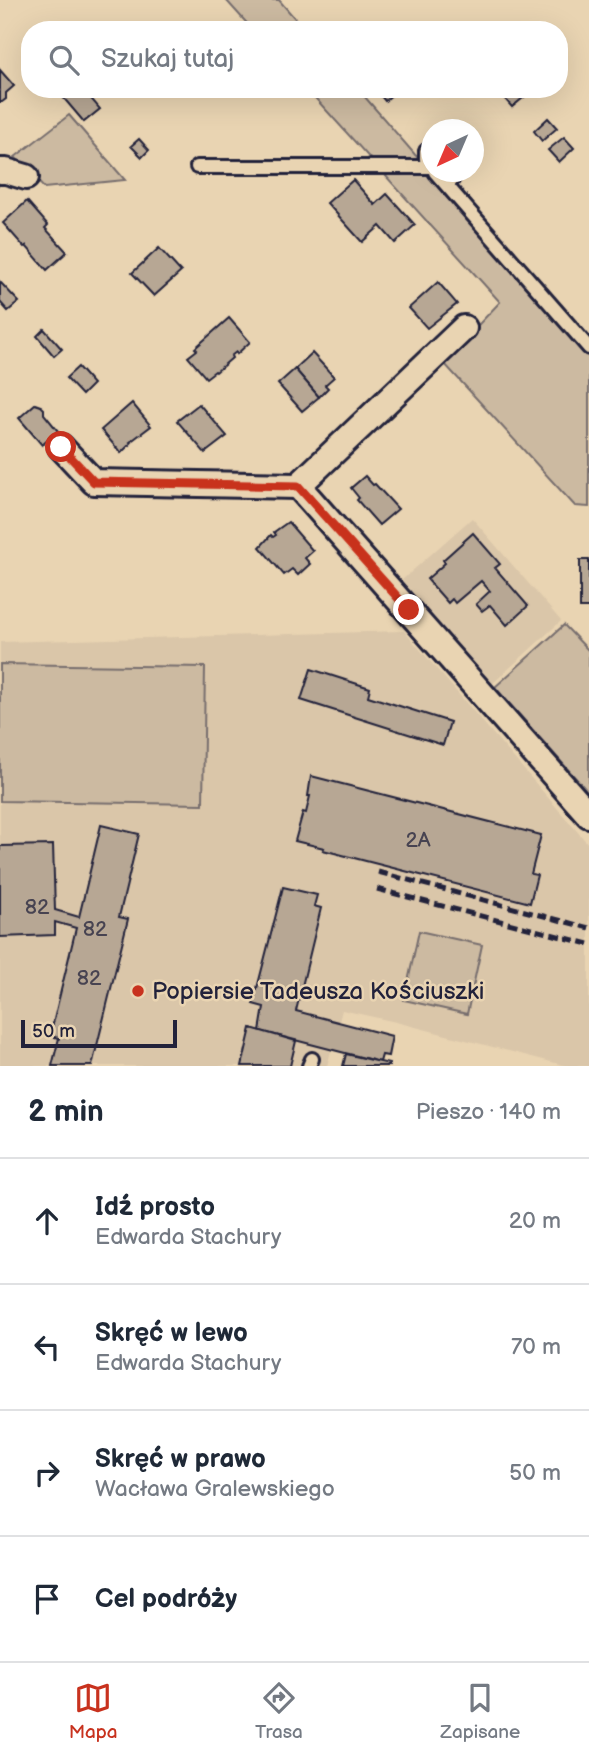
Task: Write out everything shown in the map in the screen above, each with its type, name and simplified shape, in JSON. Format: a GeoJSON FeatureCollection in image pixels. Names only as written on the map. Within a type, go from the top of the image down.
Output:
{"type":"FeatureCollection","features":[{"type":"Feature","properties":{"kind":"street"},"geometry":{"type":"LineString","coordinates":[[0,171],[26,177]]}},
{"type":"Feature","properties":{"kind":"street"},"geometry":{"type":"LineString","coordinates":[[61,447],[94,482],[298,486],[464,328]]}},
{"type":"Feature","properties":{"kind":"street"},"geometry":{"type":"LineString","coordinates":[[298,486],[589,815]]}},
{"type":"Feature","properties":{"kind":"lane"},"geometry":{"type":"LineString","coordinates":[[197,167],[421,167]]}},
{"type":"Feature","properties":{"kind":"lane"},"geometry":{"type":"LineString","coordinates":[[450,182],[447,184],[589,348]]}},
{"type":"Feature","properties":{"kind":"shaded area"},"geometry":{"type":"Polygon","coordinates":[[[226,0],[279,0],[297,21],[245,21],[226,0]]]}},
{"type":"Feature","properties":{"kind":"shaded area"},"geometry":{"type":"Polygon","coordinates":[[[315,98],[366,98],[421,162],[421,182],[439,182],[589,355],[589,507],[575,506],[443,362],[500,302],[315,98]]]}},
{"type":"Feature","properties":{"kind":"shaded area"},"geometry":{"type":"Polygon","coordinates":[[[69,115],[125,180],[44,188],[15,157],[69,115]]]}},
{"type":"Feature","properties":{"kind":"shaded area"},"geometry":{"type":"Polygon","coordinates":[[[472,518],[561,621],[492,684],[402,580],[472,518]]]}},
{"type":"Feature","properties":{"kind":"shaded area"},"geometry":{"type":"Polygon","coordinates":[[[564,625],[589,651],[589,793],[495,687],[564,625]]]}},
{"type":"Feature","properties":{"kind":"shaded area"},"geometry":{"type":"Polygon","coordinates":[[[404,631],[589,845],[589,1066],[567,1066],[342,1010],[327,1066],[0,1066],[0,642],[404,631]]]}},
{"type":"Feature","properties":{"kind":"shaded area"},"geometry":{"type":"Polygon","coordinates":[[[0,664],[205,667],[203,804],[0,801],[0,664]]]}},
{"type":"Feature","properties":{"kind":"shaded area"},"geometry":{"type":"Polygon","coordinates":[[[419,931],[482,945],[467,1014],[404,1000],[419,931]]]}},
{"type":"Feature","properties":{"kind":"building"},"geometry":{"type":"Polygon","coordinates":[[[0,70],[14,86],[6,93],[6,99],[2,102],[0,102],[0,70]]]}},
{"type":"Feature","properties":{"kind":"building"},"geometry":{"type":"Polygon","coordinates":[[[64,98],[91,98],[100,109],[84,122],[64,98]]]}},
{"type":"Feature","properties":{"kind":"building"},"geometry":{"type":"Polygon","coordinates":[[[504,98],[523,98],[512,107],[504,98]]]}},
{"type":"Feature","properties":{"kind":"building"},"geometry":{"type":"Polygon","coordinates":[[[548,118],[557,128],[542,141],[534,131],[548,118]]]}},
{"type":"Feature","properties":{"kind":"building"},"geometry":{"type":"Polygon","coordinates":[[[564,137],[574,148],[559,162],[548,150],[564,137]]]}},
{"type":"Feature","properties":{"kind":"building"},"geometry":{"type":"Polygon","coordinates":[[[139,139],[149,150],[142,157],[131,146],[139,139]]]}},
{"type":"Feature","properties":{"kind":"building"},"geometry":{"type":"Polygon","coordinates":[[[353,180],[375,205],[387,194],[415,225],[395,243],[380,226],[362,242],[327,203],[353,180]]]}},
{"type":"Feature","properties":{"kind":"building"},"geometry":{"type":"Polygon","coordinates":[[[27,201],[48,225],[45,228],[67,252],[47,270],[27,245],[24,247],[3,223],[27,201]]]}},
{"type":"Feature","properties":{"kind":"building"},"geometry":{"type":"Polygon","coordinates":[[[159,248],[181,272],[154,296],[132,273],[159,248]]]}},
{"type":"Feature","properties":{"kind":"building"},"geometry":{"type":"Polygon","coordinates":[[[0,282],[19,302],[8,311],[0,302],[0,282]]]}},
{"type":"Feature","properties":{"kind":"building"},"geometry":{"type":"Polygon","coordinates":[[[438,282],[457,304],[427,328],[409,308],[438,282]]]}},
{"type":"Feature","properties":{"kind":"building"},"geometry":{"type":"Polygon","coordinates":[[[229,318],[250,342],[206,378],[188,357],[229,318]]]}},
{"type":"Feature","properties":{"kind":"building"},"geometry":{"type":"Polygon","coordinates":[[[44,329],[62,349],[54,356],[37,336],[44,329]]]}},
{"type":"Feature","properties":{"kind":"building"},"geometry":{"type":"Polygon","coordinates":[[[312,353],[334,377],[325,385],[328,388],[319,397],[295,369],[312,353]]]}},
{"type":"Feature","properties":{"kind":"building"},"geometry":{"type":"Polygon","coordinates":[[[78,367],[93,384],[82,395],[66,378],[78,367]]]}},
{"type":"Feature","properties":{"kind":"building"},"geometry":{"type":"Polygon","coordinates":[[[295,369],[319,397],[302,411],[278,384],[295,369]]]}},
{"type":"Feature","properties":{"kind":"building"},"geometry":{"type":"Polygon","coordinates":[[[132,403],[151,426],[130,442],[121,453],[101,430],[132,403]]]}},
{"type":"Feature","properties":{"kind":"building"},"geometry":{"type":"Polygon","coordinates":[[[35,404],[44,409],[44,414],[58,431],[42,445],[19,418],[35,404]]]}},
{"type":"Feature","properties":{"kind":"building"},"geometry":{"type":"Polygon","coordinates":[[[199,404],[227,436],[205,453],[177,421],[199,404]]]}},
{"type":"Feature","properties":{"kind":"building"},"geometry":{"type":"Polygon","coordinates":[[[365,476],[398,509],[379,525],[357,500],[359,498],[351,488],[365,476]]]}},
{"type":"Feature","properties":{"kind":"building"},"geometry":{"type":"Polygon","coordinates":[[[288,522],[313,551],[305,558],[310,564],[298,575],[292,569],[284,575],[260,547],[288,522]]]}},
{"type":"Feature","properties":{"kind":"building"},"geometry":{"type":"Polygon","coordinates":[[[473,533],[500,564],[495,568],[528,606],[507,625],[490,605],[482,611],[476,604],[490,591],[481,581],[455,603],[452,599],[448,603],[427,579],[445,563],[443,560],[473,533]]]}},
{"type":"Feature","properties":{"kind":"building"},"geometry":{"type":"Polygon","coordinates":[[[580,560],[589,560],[589,608],[580,608],[580,560]]]}},
{"type":"Feature","properties":{"kind":"building"},"geometry":{"type":"Polygon","coordinates":[[[311,669],[370,688],[368,696],[450,722],[443,745],[301,700],[311,669]]]}},
{"type":"Feature","properties":{"kind":"building"},"geometry":{"type":"Polygon","coordinates":[[[311,776],[541,835],[531,874],[537,875],[530,903],[295,841],[303,812],[306,813],[311,776]]]}},
{"type":"Feature","properties":{"kind":"building"},"geometry":{"type":"Polygon","coordinates":[[[101,825],[139,834],[119,917],[128,919],[92,1066],[52,1066],[59,1038],[50,1036],[76,928],[55,922],[55,935],[0,937],[0,846],[53,845],[55,910],[79,917],[101,825]]]}},
{"type":"Feature","properties":{"kind":"building"},"geometry":{"type":"Polygon","coordinates":[[[283,887],[317,895],[314,906],[321,908],[296,1011],[392,1036],[388,1056],[382,1055],[380,1062],[260,1031],[264,1007],[253,1004],[283,887]]]}},
{"type":"Feature","properties":{"kind":"building"},"geometry":{"type":"Polygon","coordinates":[[[251,1028],[296,1041],[290,1066],[242,1066],[251,1028]]]}},
{"type":"Feature","properties":{"kind":"building"},"geometry":{"type":"Polygon","coordinates":[[[346,1054],[389,1064],[389,1066],[343,1066],[346,1054]]]}},
{"type":"Feature","properties":{"kind":"railway"},"geometry":{"type":"LineString","coordinates":[[378,872],[589,928]]}},
{"type":"Feature","properties":{"kind":"railway"},"geometry":{"type":"LineString","coordinates":[[377,889],[589,944]]}},
{"type":"Feature","properties":{"kind":"place","name":"Popiersie Tadeusza Kościuszki"},"geometry":{"type":"Point","coordinates":[138,991]}},
{"type":"Feature","properties":{"kind":"route"},"geometry":{"type":"LineString","coordinates":[[61,447],[94,482],[298,486],[409,610]]}}]}
